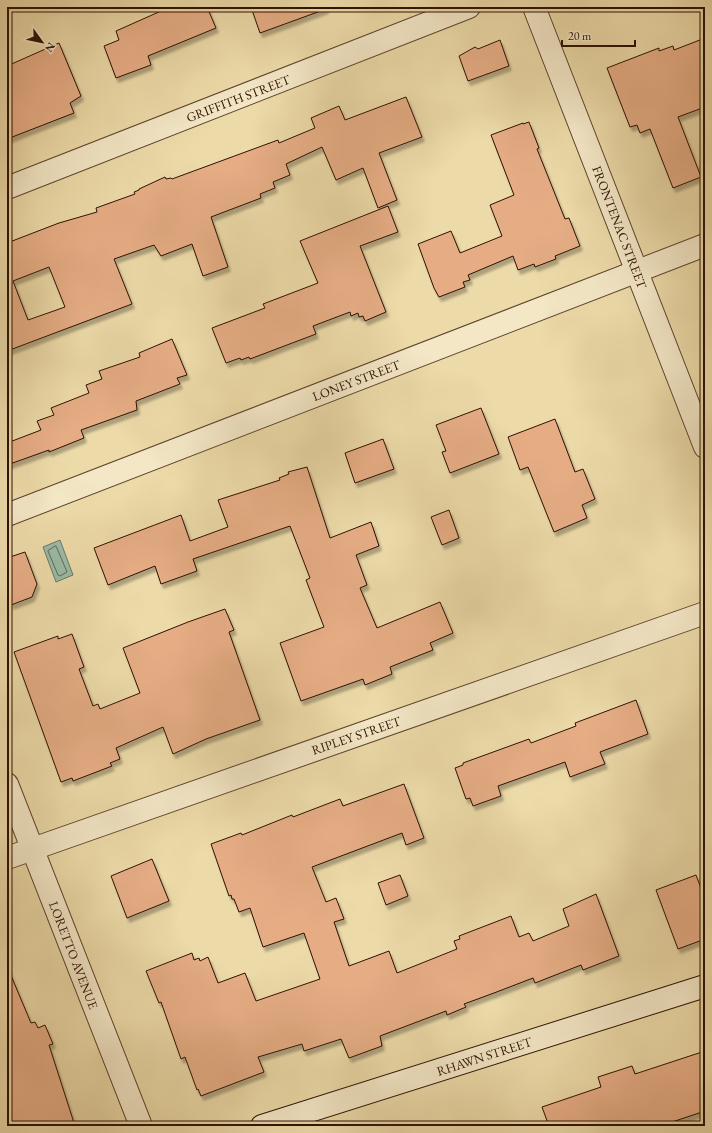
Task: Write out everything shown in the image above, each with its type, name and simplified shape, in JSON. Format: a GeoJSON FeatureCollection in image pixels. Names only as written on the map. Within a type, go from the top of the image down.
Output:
{"type":"FeatureCollection","features":[{"type":"Feature","properties":{"kind":"street","name":"GRIFFITH STREET"},"geometry":{"type":"LineString","coordinates":[[7,188],[469,7]]}},
{"type":"Feature","properties":{"kind":"street","name":"FRONTENAC STREET"},"geometry":{"type":"LineString","coordinates":[[534,7],[705,447]]}},
{"type":"Feature","properties":{"kind":"street","name":"LONEY STREET"},"geometry":{"type":"LineString","coordinates":[[7,515],[705,245]]}},
{"type":"Feature","properties":{"kind":"street","name":"RIPLEY STREET"},"geometry":{"type":"LineString","coordinates":[[7,858],[705,613]]}},
{"type":"Feature","properties":{"kind":"street","name":"LORETTO AVENUE"},"geometry":{"type":"LineString","coordinates":[[7,784],[141,1126]]}},
{"type":"Feature","properties":{"kind":"street","name":"RHAWN STREET"},"geometry":{"type":"LineString","coordinates":[[262,1126],[705,986]]}},
{"type":"Feature","properties":{"kind":"water"},"geometry":{"type":"Polygon","coordinates":[[[60,540],[73,575],[56,582],[43,547],[60,540]]]}},
{"type":"Feature","properties":{"kind":"building"},"geometry":{"type":"Polygon","coordinates":[[[170,7],[207,7],[216,28],[148,56],[151,65],[116,78],[104,46],[119,40],[116,31],[170,7]]]}},
{"type":"Feature","properties":{"kind":"building"},"geometry":{"type":"Polygon","coordinates":[[[251,7],[326,7],[326,9],[260,33],[251,7]]]}},
{"type":"Feature","properties":{"kind":"building"},"geometry":{"type":"Polygon","coordinates":[[[705,38],[705,107],[678,117],[701,177],[673,188],[650,129],[640,133],[637,125],[630,127],[607,68],[659,48],[659,51],[673,46],[674,50],[705,38]]]}},
{"type":"Feature","properties":{"kind":"building"},"geometry":{"type":"Polygon","coordinates":[[[500,40],[509,66],[468,81],[459,56],[475,47],[478,49],[500,40]]]}},
{"type":"Feature","properties":{"kind":"building"},"geometry":{"type":"Polygon","coordinates":[[[59,43],[81,96],[70,103],[74,113],[7,139],[7,66],[59,43]]]}},
{"type":"Feature","properties":{"kind":"building"},"geometry":{"type":"Polygon","coordinates":[[[406,97],[422,137],[379,153],[397,200],[378,208],[363,168],[336,180],[322,147],[286,164],[290,175],[273,182],[275,188],[260,194],[261,198],[211,217],[228,267],[203,276],[192,244],[161,256],[154,245],[114,259],[132,304],[7,351],[7,243],[59,223],[97,212],[96,208],[135,194],[134,192],[139,189],[165,177],[166,179],[172,179],[278,140],[279,143],[315,128],[311,118],[339,106],[345,120],[406,97]],[[49,267],[13,281],[28,320],[65,307],[49,267]]]}},
{"type":"Feature","properties":{"kind":"building"},"geometry":{"type":"Polygon","coordinates":[[[529,122],[539,148],[537,149],[565,219],[569,218],[580,246],[555,256],[556,259],[535,267],[534,264],[518,270],[513,256],[468,275],[470,280],[463,282],[465,287],[439,297],[434,288],[418,244],[451,231],[460,253],[502,236],[490,205],[514,195],[491,135],[529,122]]]}},
{"type":"Feature","properties":{"kind":"building"},"geometry":{"type":"Polygon","coordinates":[[[388,206],[398,232],[360,246],[386,312],[365,321],[363,316],[359,317],[358,313],[351,316],[350,312],[313,326],[316,334],[250,359],[249,357],[241,360],[240,358],[226,363],[212,328],[265,308],[263,304],[318,283],[300,241],[388,206]]]}},
{"type":"Feature","properties":{"kind":"building"},"geometry":{"type":"Polygon","coordinates":[[[172,339],[187,375],[177,378],[180,384],[136,401],[137,410],[81,430],[84,438],[49,452],[49,450],[7,465],[7,443],[41,430],[37,421],[54,415],[51,408],[89,393],[86,385],[102,379],[99,371],[140,357],[139,353],[172,339]]]}},
{"type":"Feature","properties":{"kind":"building"},"geometry":{"type":"Polygon","coordinates":[[[481,408],[499,454],[450,473],[442,452],[446,451],[436,425],[481,408]]]}},
{"type":"Feature","properties":{"kind":"building"},"geometry":{"type":"Polygon","coordinates":[[[555,419],[575,472],[583,469],[595,499],[582,505],[587,518],[554,532],[528,467],[520,470],[508,437],[555,419]]]}},
{"type":"Feature","properties":{"kind":"building"},"geometry":{"type":"Polygon","coordinates":[[[383,439],[394,469],[355,483],[345,453],[383,439]]]}},
{"type":"Feature","properties":{"kind":"building"},"geometry":{"type":"Polygon","coordinates":[[[307,467],[330,538],[371,522],[379,546],[356,555],[367,585],[360,588],[377,628],[440,602],[453,633],[430,643],[433,650],[390,667],[392,674],[365,685],[363,679],[301,701],[280,643],[324,627],[306,580],[310,578],[290,526],[193,559],[197,571],[161,584],[155,566],[108,585],[94,548],[181,515],[190,541],[228,527],[218,500],[280,480],[279,478],[289,474],[288,472],[307,467]]]}},
{"type":"Feature","properties":{"kind":"building"},"geometry":{"type":"Polygon","coordinates":[[[449,510],[459,538],[442,545],[431,517],[449,510]]]}},
{"type":"Feature","properties":{"kind":"building"},"geometry":{"type":"Polygon","coordinates":[[[25,552],[37,584],[32,597],[11,605],[7,595],[7,558],[25,552]]]}},
{"type":"Feature","properties":{"kind":"building"},"geometry":{"type":"Polygon","coordinates":[[[225,609],[234,630],[229,632],[260,720],[206,739],[173,754],[163,727],[116,748],[120,759],[110,763],[112,766],[73,781],[72,778],[61,782],[14,652],[58,636],[58,639],[72,634],[84,667],[79,669],[93,706],[98,704],[100,709],[140,693],[123,648],[225,609]]]}},
{"type":"Feature","properties":{"kind":"building"},"geometry":{"type":"Polygon","coordinates":[[[636,700],[648,734],[600,752],[605,764],[570,777],[565,762],[498,786],[501,796],[473,806],[470,798],[466,799],[455,768],[463,765],[463,763],[529,739],[531,743],[576,726],[575,723],[636,700]]]}},
{"type":"Feature","properties":{"kind":"building"},"geometry":{"type":"Polygon","coordinates":[[[404,784],[424,838],[406,845],[402,833],[312,867],[326,902],[336,898],[344,919],[334,922],[349,966],[389,951],[397,973],[457,949],[454,941],[460,939],[459,936],[511,916],[519,937],[529,933],[533,941],[569,926],[563,909],[596,894],[619,956],[583,970],[581,965],[535,983],[533,978],[464,1004],[466,1007],[447,1015],[446,1011],[380,1036],[382,1046],[349,1058],[341,1039],[304,1051],[302,1044],[258,1057],[264,1072],[201,1096],[198,1089],[197,1090],[185,1057],[181,1059],[161,1002],[159,1003],[146,971],[192,953],[194,960],[199,958],[200,961],[208,957],[218,983],[245,973],[256,1001],[320,979],[304,933],[263,947],[250,908],[239,912],[234,899],[232,899],[231,895],[229,896],[211,844],[241,833],[242,835],[292,815],[293,817],[340,799],[343,806],[404,784]]]}},
{"type":"Feature","properties":{"kind":"building"},"geometry":{"type":"Polygon","coordinates":[[[152,859],[169,901],[127,918],[111,876],[152,859]]]}},
{"type":"Feature","properties":{"kind":"building"},"geometry":{"type":"Polygon","coordinates":[[[400,875],[408,896],[386,905],[378,883],[400,875]]]}},
{"type":"Feature","properties":{"kind":"building"},"geometry":{"type":"Polygon","coordinates":[[[696,875],[705,899],[705,939],[678,949],[656,890],[696,875]]]}},
{"type":"Feature","properties":{"kind":"building"},"geometry":{"type":"Polygon","coordinates":[[[7,966],[31,1023],[35,1022],[38,1028],[45,1025],[53,1044],[49,1045],[75,1126],[7,1126],[7,966]]]}},
{"type":"Feature","properties":{"kind":"building"},"geometry":{"type":"Polygon","coordinates":[[[705,1051],[705,1111],[672,1122],[673,1126],[549,1126],[542,1107],[601,1087],[598,1077],[632,1066],[635,1074],[705,1051]]]}}]}
